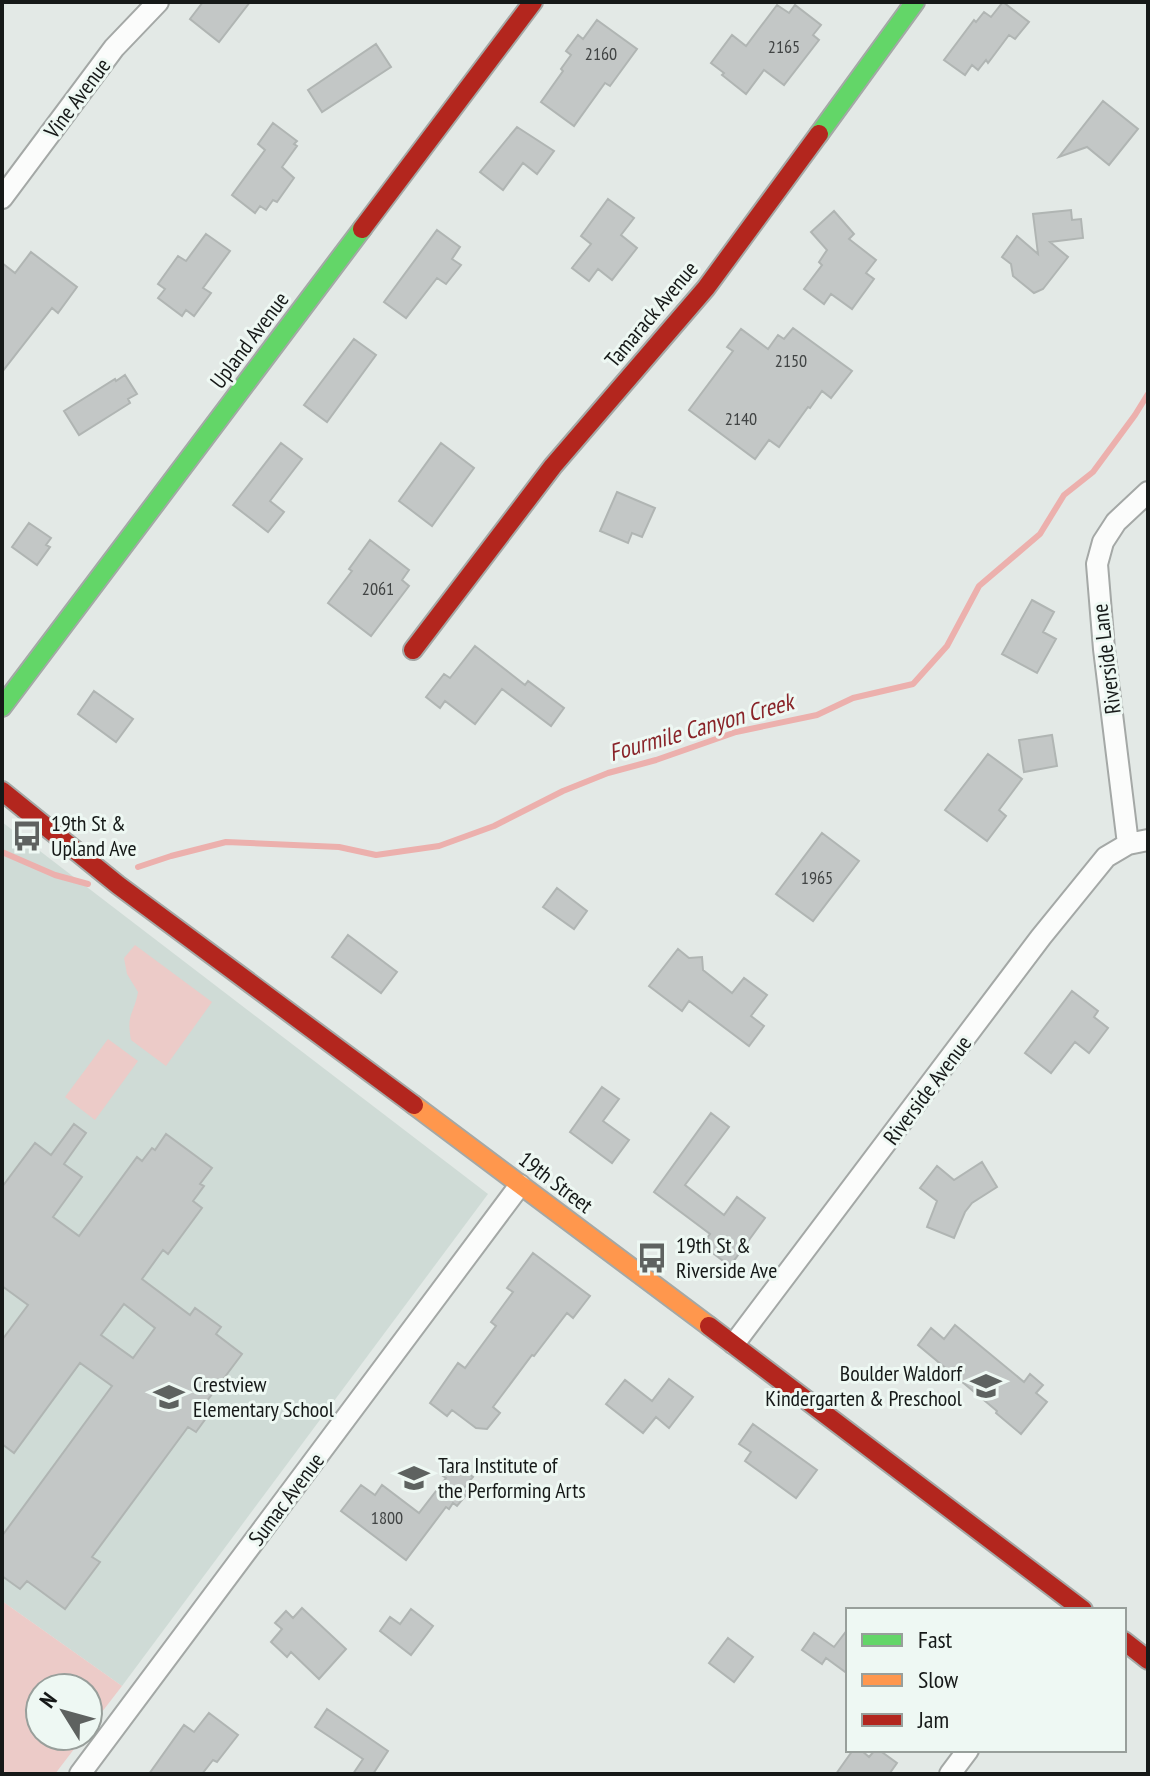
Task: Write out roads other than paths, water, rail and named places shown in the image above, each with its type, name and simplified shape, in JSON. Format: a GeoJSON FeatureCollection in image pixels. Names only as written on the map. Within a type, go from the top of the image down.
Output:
{"type":"FeatureCollection","features":[{"type":"Feature","properties":{"kind":"street","name":"Vine Avenue"},"geometry":{"type":"LineString","coordinates":[[2,198],[114,48],[158,2]]}},
{"type":"Feature","properties":{"kind":"street","name":"Upland Avenue"},"geometry":{"type":"LineString","coordinates":[[2,707],[533,2]]}},
{"type":"Feature","properties":{"kind":"street","name":"Tamarack Avenue"},"geometry":{"type":"LineString","coordinates":[[413,650],[553,466],[706,288],[915,2]]}},
{"type":"Feature","properties":{"kind":"street","name":"Riverside Lane"},"geometry":{"type":"LineString","coordinates":[[1138,842],[1104,649],[1097,564],[1103,542],[1116,522],[1148,492]]}},
{"type":"Feature","properties":{"kind":"street","name":"19th Street"},"geometry":{"type":"LineString","coordinates":[[2,791],[109,878],[734,1344],[1077,1608]]}},
{"type":"Feature","properties":{"kind":"street","name":"Riverside Avenue"},"geometry":{"type":"LineString","coordinates":[[734,1344],[1041,937],[1106,857],[1138,842]]}},
{"type":"Feature","properties":{"kind":"street","name":"Sumac Avenue"},"geometry":{"type":"LineString","coordinates":[[80,1774],[520,1185]]}},
{"type":"Feature","properties":{"kind":"street"},"geometry":{"type":"LineString","coordinates":[[1126,1643],[1148,1660]]}},
{"type":"Feature","properties":{"kind":"street"},"geometry":{"type":"LineString","coordinates":[[950,1774],[966,1752]]}},
{"type":"Feature","properties":{"kind":"waterway","name":"Fourmile Canyon Creek"},"geometry":{"type":"LineString","coordinates":[[138,867],[226,842],[339,847],[376,855],[439,846],[494,826],[563,791],[608,773],[736,732],[817,715],[853,698],[913,684],[947,646],[979,586],[1040,534],[1064,495],[1093,472],[1148,394]]}},
{"type":"Feature","properties":{"kind":"waterway","name":"Fourmile Canyon Creek"},"geometry":{"type":"LineString","coordinates":[[2,852],[55,875],[88,884]]}},
{"type":"Feature","properties":{"kind":"place","name":"19th St & Upland Ave"},"geometry":{"type":"Point","coordinates":[27,836]}},
{"type":"Feature","properties":{"kind":"place","name":"19th St & Riverside Ave"},"geometry":{"type":"Point","coordinates":[652,1258]}},
{"type":"Feature","properties":{"kind":"place","name":"Boulder Waldorf Kindergarten & Preschool"},"geometry":{"type":"Point","coordinates":[986,1386]}},
{"type":"Feature","properties":{"kind":"place","name":"Crestview Elementary School"},"geometry":{"type":"Point","coordinates":[169,1397]}},
{"type":"Feature","properties":{"kind":"place","name":"Tara Institute of the Performing Arts"},"geometry":{"type":"Point","coordinates":[414,1478]}}]}
